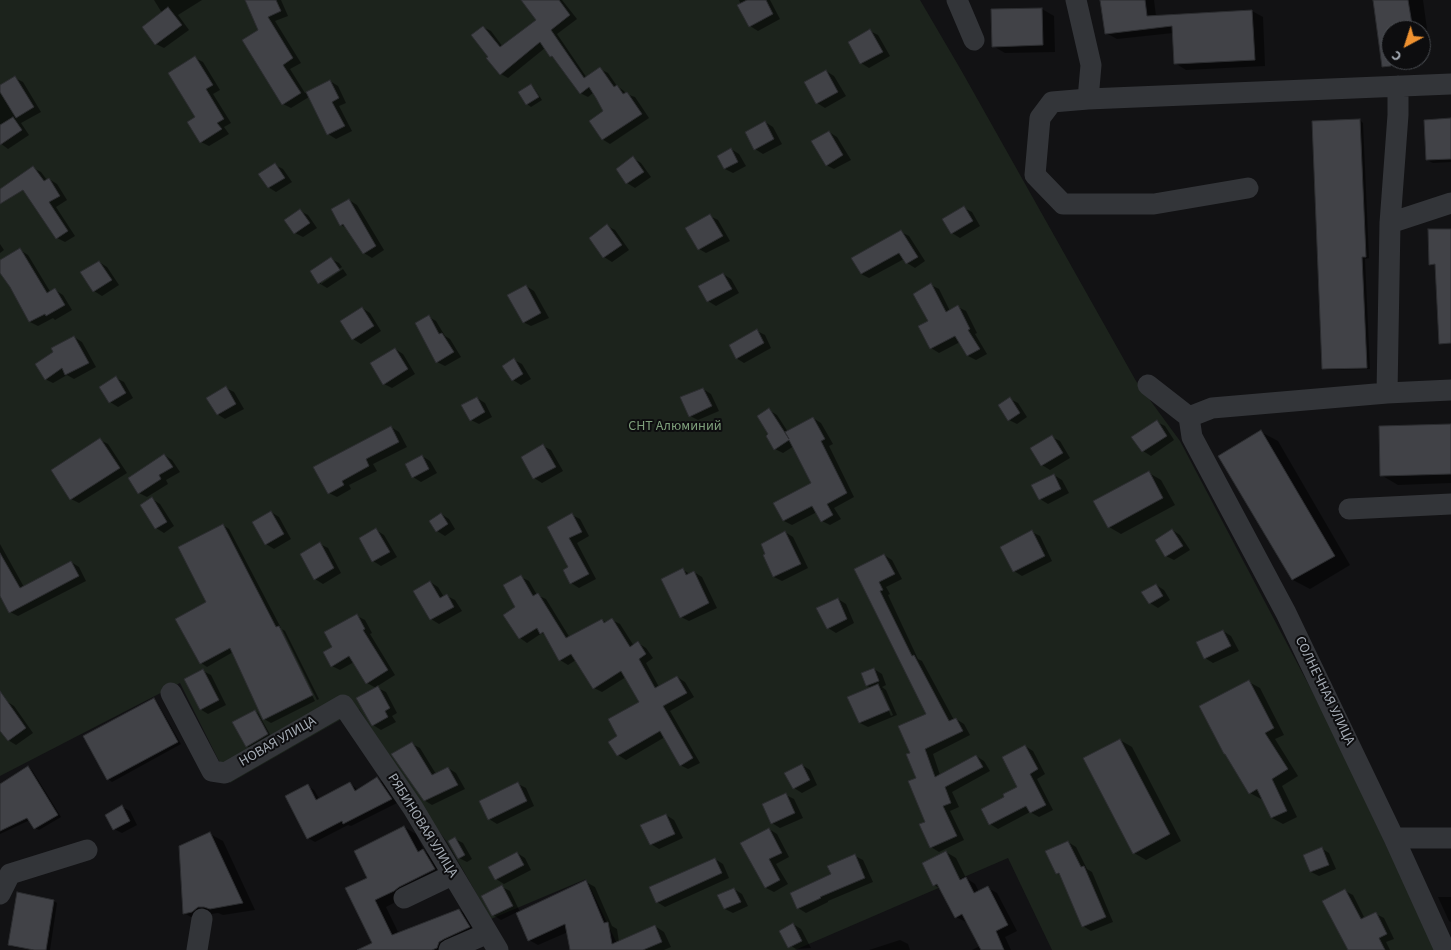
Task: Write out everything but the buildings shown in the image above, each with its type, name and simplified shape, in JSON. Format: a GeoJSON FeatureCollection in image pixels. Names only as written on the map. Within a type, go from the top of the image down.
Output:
{"type":"FeatureCollection","features":[{"type":"Feature","properties":{"kind":"street"},"geometry":{"type":"LineString","coordinates":[[957,0],[974,40]]}},
{"type":"Feature","properties":{"kind":"street"},"geometry":{"type":"LineString","coordinates":[[1076,0],[1091,65],[1088,99]]}},
{"type":"Feature","properties":{"kind":"street"},"geometry":{"type":"LineString","coordinates":[[1248,188],[1154,204],[1063,204],[1035,175],[1040,118],[1052,102],[1088,99],[1451,84]]}},
{"type":"Feature","properties":{"kind":"street"},"geometry":{"type":"LineString","coordinates":[[1387,393],[1390,223],[1398,115],[1398,86]]}},
{"type":"Feature","properties":{"kind":"street"},"geometry":{"type":"LineString","coordinates":[[1390,223],[1451,203]]}},
{"type":"Feature","properties":{"kind":"street"},"geometry":{"type":"LineString","coordinates":[[1148,385],[1190,427],[1212,408],[1387,393],[1451,390]]}},
{"type":"Feature","properties":{"kind":"street","name":"СОЛНЕЧНАЯ УЛИЦА"},"geometry":{"type":"LineString","coordinates":[[1190,427],[1286,613],[1394,838],[1445,950]]}},
{"type":"Feature","properties":{"kind":"street"},"geometry":{"type":"LineString","coordinates":[[1349,509],[1451,504]]}},
{"type":"Feature","properties":{"kind":"street","name":"НОВАЯ УЛИЦА"},"geometry":{"type":"LineString","coordinates":[[171,693],[212,771],[225,773],[343,705]]}},
{"type":"Feature","properties":{"kind":"street","name":"РЯБИНОВАЯ УЛИЦА"},"geometry":{"type":"LineString","coordinates":[[343,705],[413,808],[493,942]]}},
{"type":"Feature","properties":{"kind":"street"},"geometry":{"type":"LineString","coordinates":[[1394,838],[1451,838]]}},
{"type":"Feature","properties":{"kind":"street"},"geometry":{"type":"LineString","coordinates":[[0,894],[10,874],[87,850]]}},
{"type":"Feature","properties":{"kind":"street"},"geometry":{"type":"LineString","coordinates":[[404,898],[452,875]]}},
{"type":"Feature","properties":{"kind":"street"},"geometry":{"type":"LineString","coordinates":[[197,950],[202,919]]}},
{"type":"Feature","properties":{"kind":"street"},"geometry":{"type":"LineString","coordinates":[[449,950],[493,942]]}},
{"type":"Feature","properties":{"kind":"green space","name":"СНТ Алюминий"},"geometry":{"type":"Polygon","coordinates":[[[0,0],[920,0],[1136,381],[1180,441],[1323,712],[1436,950],[1052,950],[1008,858],[795,950],[620,950],[586,879],[491,919],[447,842],[405,785],[359,709],[230,783],[180,683],[0,776],[0,0]]]}}]}
